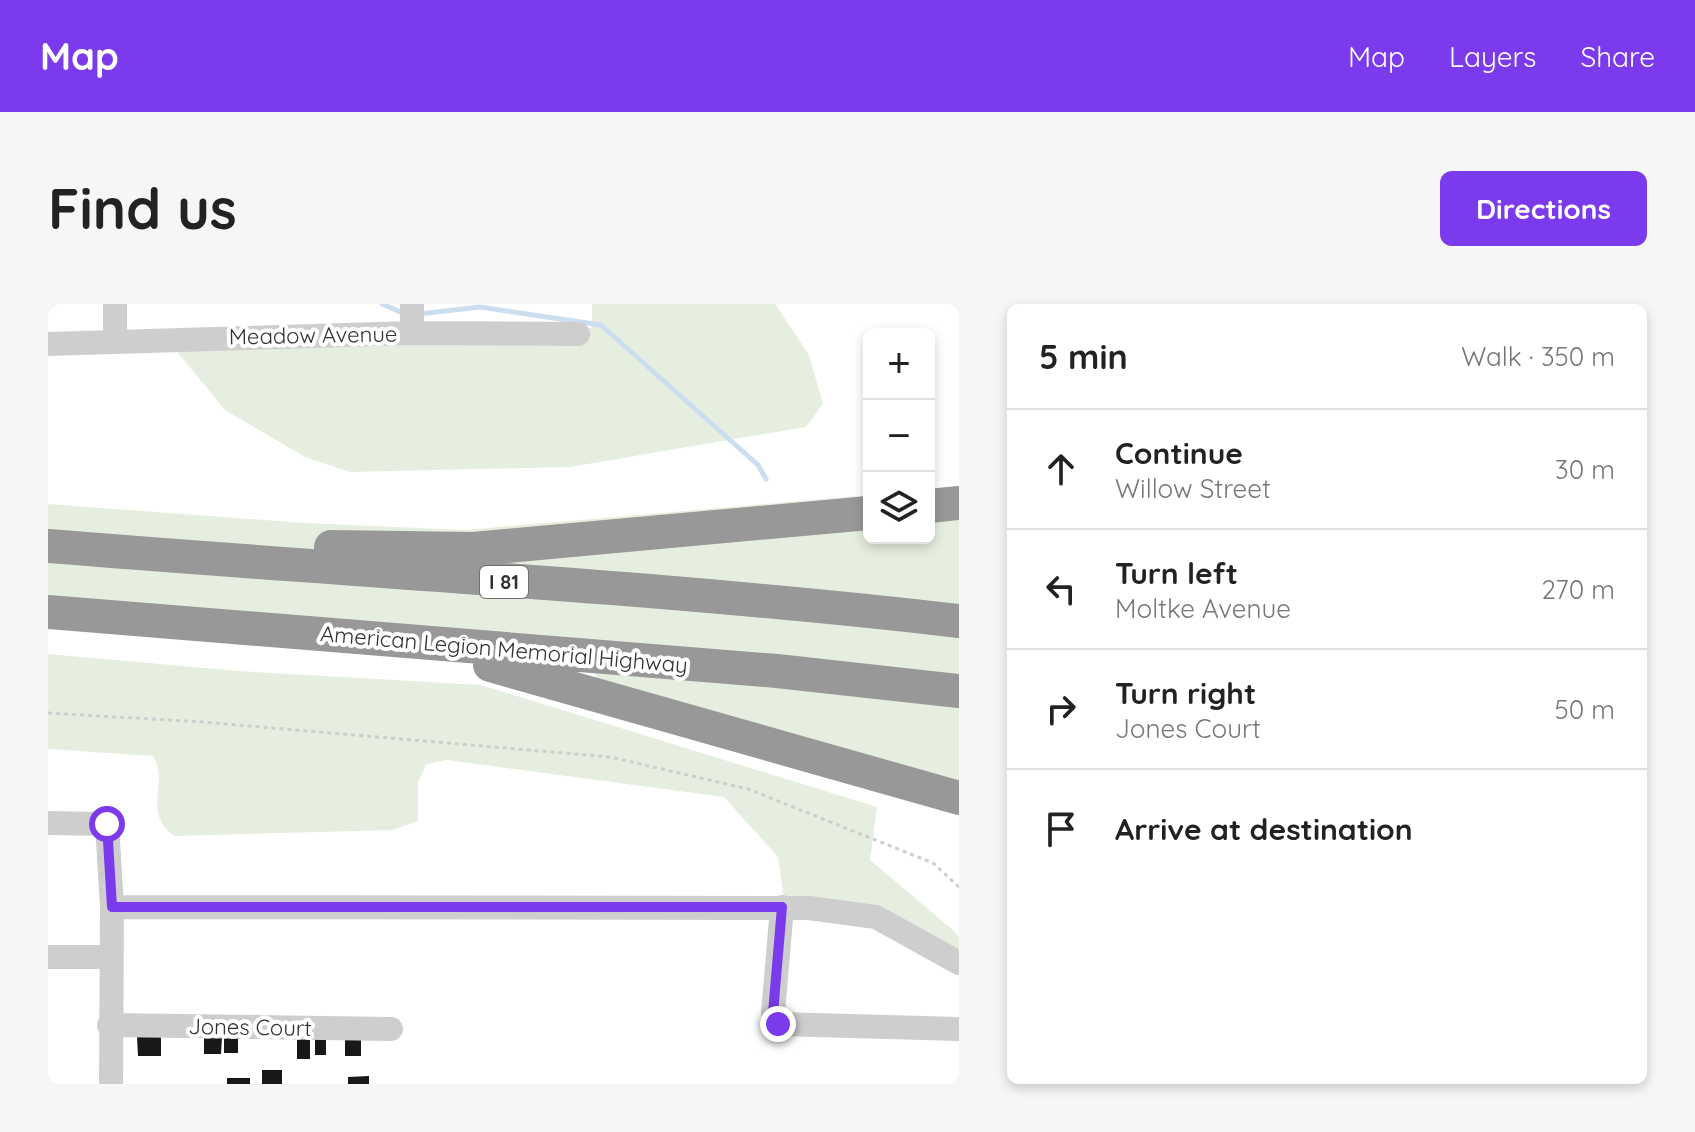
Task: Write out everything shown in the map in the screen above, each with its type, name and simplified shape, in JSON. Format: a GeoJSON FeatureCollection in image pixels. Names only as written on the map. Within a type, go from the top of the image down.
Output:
{"type":"FeatureCollection","features":[{"type":"Feature","properties":{"kind":"highway"},"geometry":{"type":"LineString","coordinates":[[935,505],[959,503]]}},
{"type":"Feature","properties":{"kind":"highway"},"geometry":{"type":"LineString","coordinates":[[118,552],[322,546],[473,549],[863,514]]}},
{"type":"Feature","properties":{"kind":"highway","name":"I 81"},"geometry":{"type":"LineString","coordinates":[[48,546],[473,580],[744,596],[959,621]]}},
{"type":"Feature","properties":{"kind":"highway","name":"American Legion Memorial Highway"},"geometry":{"type":"LineString","coordinates":[[48,612],[777,671],[959,691]]}},
{"type":"Feature","properties":{"kind":"highway"},"geometry":{"type":"LineString","coordinates":[[392,640],[601,694],[959,798]]}},
{"type":"Feature","properties":{"kind":"street"},"geometry":{"type":"LineString","coordinates":[[115,304],[115,340]]}},
{"type":"Feature","properties":{"kind":"street"},"geometry":{"type":"LineString","coordinates":[[412,304],[412,333]]}},
{"type":"Feature","properties":{"kind":"street","name":"Meadow Avenue"},"geometry":{"type":"LineString","coordinates":[[48,344],[412,333],[578,334]]}},
{"type":"Feature","properties":{"kind":"street"},"geometry":{"type":"LineString","coordinates":[[48,823],[107,824],[112,907],[111,1084]]}},
{"type":"Feature","properties":{"kind":"street"},"geometry":{"type":"LineString","coordinates":[[112,907],[782,907],[867,914],[895,925],[959,963]]}},
{"type":"Feature","properties":{"kind":"street"},"geometry":{"type":"LineString","coordinates":[[782,907],[773,1013],[778,1024],[784,1027],[959,1029]]}},
{"type":"Feature","properties":{"kind":"street"},"geometry":{"type":"LineString","coordinates":[[48,957],[110,957]]}},
{"type":"Feature","properties":{"kind":"street","name":"Jones Court"},"geometry":{"type":"LineString","coordinates":[[109,1025],[391,1029]]}},
{"type":"Feature","properties":{"kind":"path"},"geometry":{"type":"LineString","coordinates":[[48,713],[203,722],[610,757],[748,789],[933,863],[959,887]]}},
{"type":"Feature","properties":{"kind":"green space"},"geometry":{"type":"Polygon","coordinates":[[[592,304],[775,304],[809,355],[823,404],[806,427],[570,467],[350,472],[305,457],[225,410],[178,353],[171,332],[592,328],[592,304]]]}},
{"type":"Feature","properties":{"kind":"green space"},"geometry":{"type":"Polygon","coordinates":[[[935,491],[959,497],[959,780],[595,682],[598,643],[48,601],[48,504],[305,523],[465,530],[863,496],[863,544],[935,544],[935,491]]]}},
{"type":"Feature","properties":{"kind":"green space"},"geometry":{"type":"Polygon","coordinates":[[[48,654],[238,671],[481,685],[877,807],[870,860],[954,931],[959,937],[959,957],[893,917],[784,901],[778,857],[724,797],[447,760],[426,764],[418,783],[418,821],[392,830],[174,836],[159,817],[159,777],[153,756],[48,749],[48,654]]]}},
{"type":"Feature","properties":{"kind":"building"},"geometry":{"type":"Polygon","coordinates":[[[297,1036],[310,1036],[310,1059],[297,1059],[297,1036]]]}},
{"type":"Feature","properties":{"kind":"building"},"geometry":{"type":"Polygon","coordinates":[[[315,1036],[326,1036],[326,1055],[315,1055],[315,1036]]]}},
{"type":"Feature","properties":{"kind":"building"},"geometry":{"type":"Polygon","coordinates":[[[137,1037],[161,1037],[161,1056],[138,1056],[137,1037]]]}},
{"type":"Feature","properties":{"kind":"building"},"geometry":{"type":"Polygon","coordinates":[[[204,1037],[222,1037],[221,1054],[204,1054],[204,1037]]]}},
{"type":"Feature","properties":{"kind":"building"},"geometry":{"type":"Polygon","coordinates":[[[224,1037],[238,1037],[238,1053],[224,1053],[224,1037]]]}},
{"type":"Feature","properties":{"kind":"building"},"geometry":{"type":"Polygon","coordinates":[[[345,1037],[361,1037],[361,1056],[345,1056],[345,1037]]]}},
{"type":"Feature","properties":{"kind":"building"},"geometry":{"type":"Polygon","coordinates":[[[262,1070],[282,1070],[282,1084],[262,1084],[262,1070]]]}},
{"type":"Feature","properties":{"kind":"building"},"geometry":{"type":"Polygon","coordinates":[[[369,1076],[369,1084],[348,1084],[348,1077],[369,1076]]]}},
{"type":"Feature","properties":{"kind":"building"},"geometry":{"type":"Polygon","coordinates":[[[227,1078],[250,1078],[250,1084],[227,1084],[227,1078]]]}},
{"type":"Feature","properties":{"kind":"waterway"},"geometry":{"type":"LineString","coordinates":[[48,305],[53,304]]}},
{"type":"Feature","properties":{"kind":"waterway"},"geometry":{"type":"LineString","coordinates":[[382,304],[405,314]]}},
{"type":"Feature","properties":{"kind":"waterway"},"geometry":{"type":"LineString","coordinates":[[419,314],[480,307],[601,325],[758,465],[766,479]]}},
{"type":"Feature","properties":{"kind":"route"},"geometry":{"type":"LineString","coordinates":[[107,824],[112,907],[782,907],[773,1013],[778,1024]]}}]}
